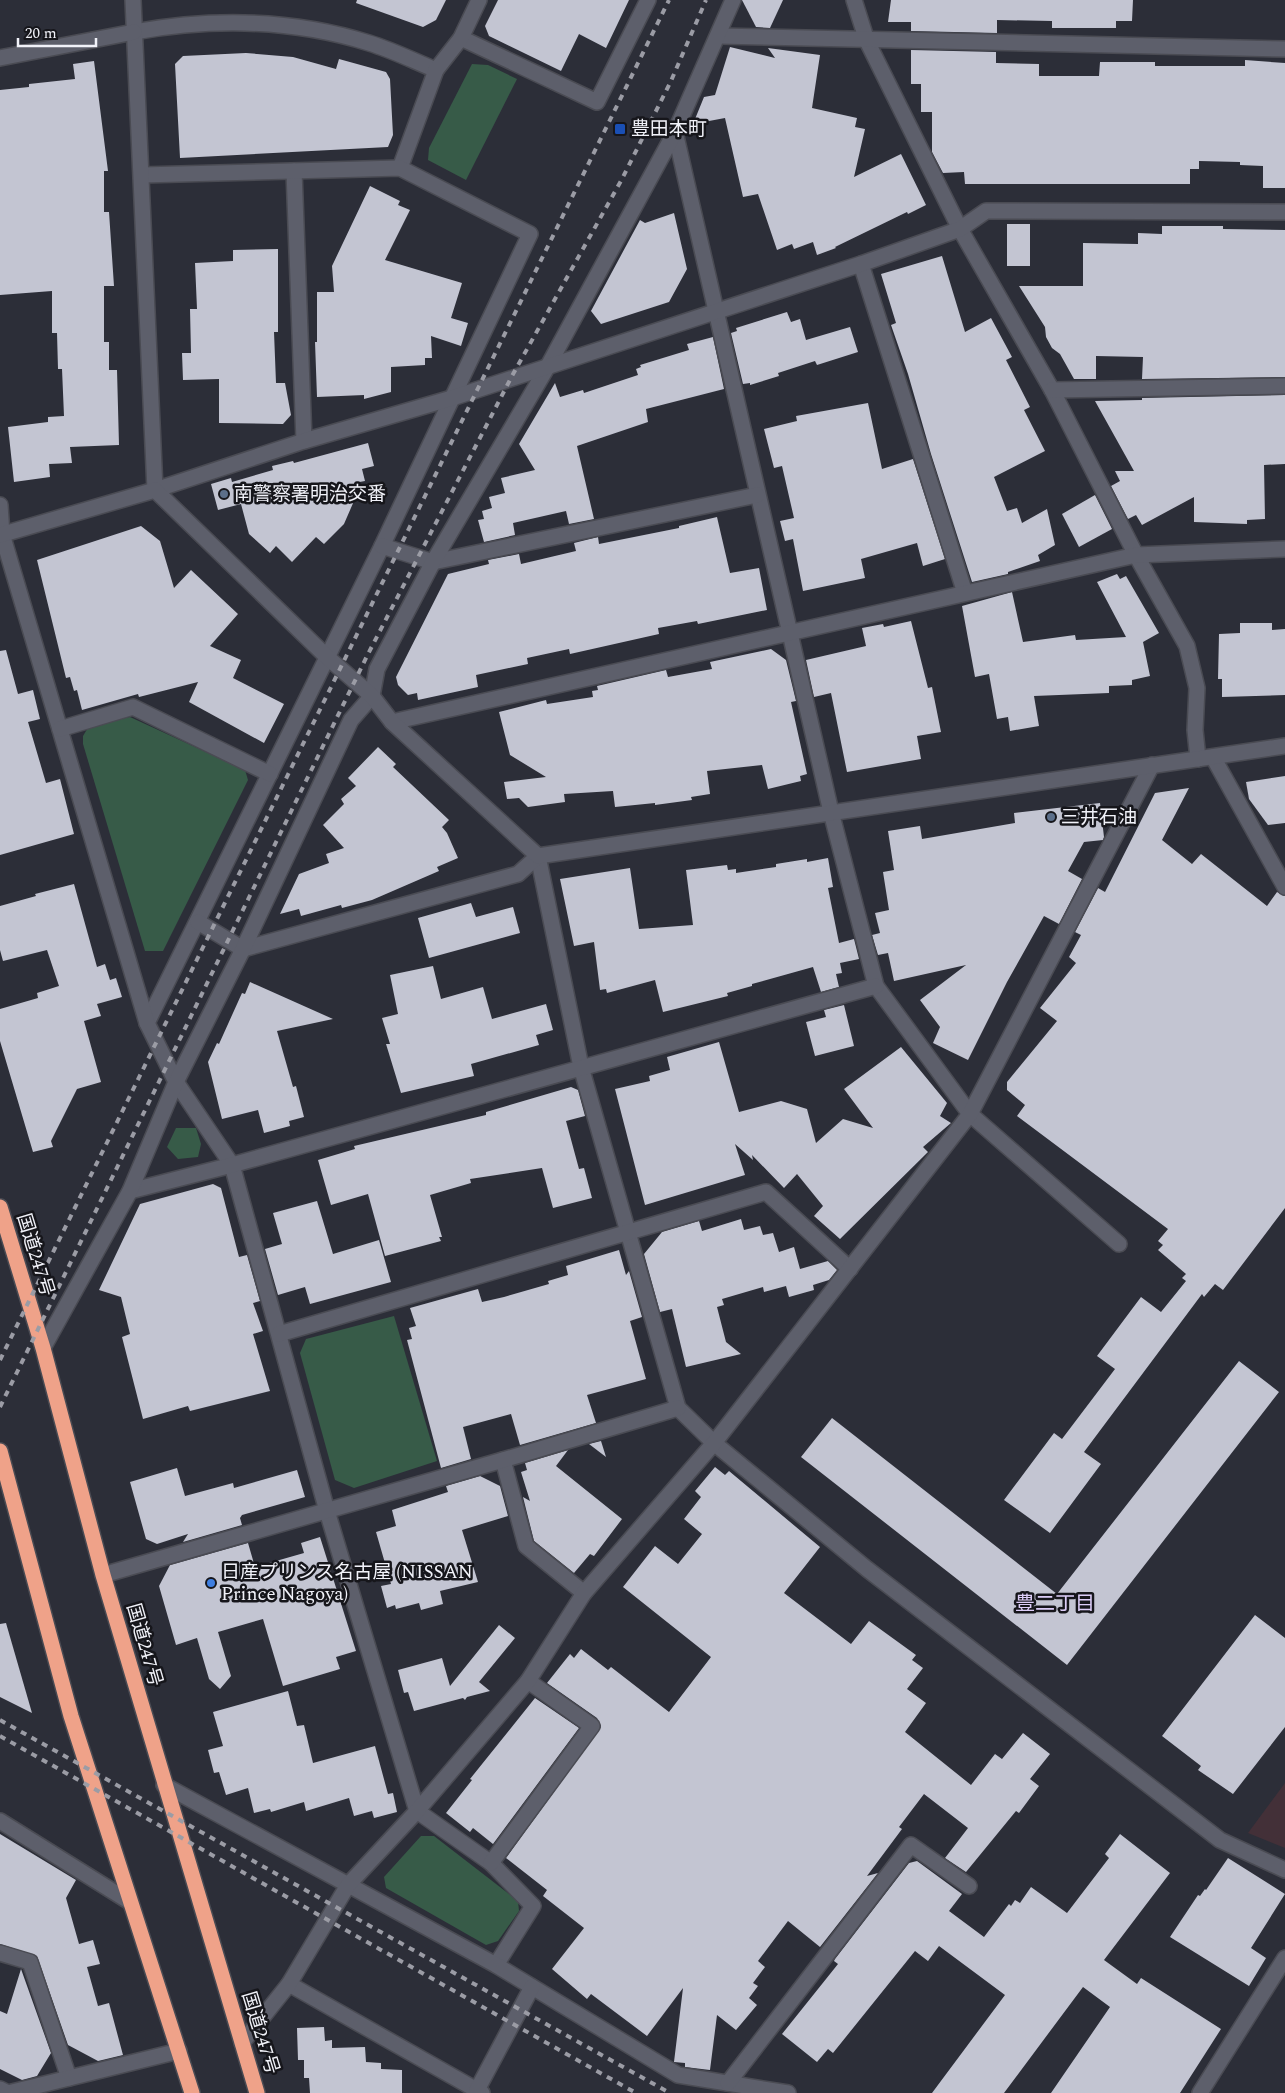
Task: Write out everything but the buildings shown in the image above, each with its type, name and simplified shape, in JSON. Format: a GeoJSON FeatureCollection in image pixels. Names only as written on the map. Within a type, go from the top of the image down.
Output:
{"type":"FeatureCollection","features":[{"type":"Feature","properties":{"kind":"highway","name":"国道247号"},"geometry":{"type":"LineString","coordinates":[[0,1207],[43,1348],[103,1575],[257,2093]]}},
{"type":"Feature","properties":{"kind":"highway"},"geometry":{"type":"LineString","coordinates":[[0,1451],[71,1716],[192,2093]]}},
{"type":"Feature","properties":{"kind":"street"},"geometry":{"type":"LineString","coordinates":[[133,0],[155,490],[327,657],[372,696],[392,722],[538,856],[581,1067],[678,1408],[714,1443],[867,1569],[1220,1840],[1285,1870]]}},
{"type":"Feature","properties":{"kind":"street"},"geometry":{"type":"LineString","coordinates":[[400,168],[436,70],[461,38],[479,0]]}},
{"type":"Feature","properties":{"kind":"street"},"geometry":{"type":"LineString","coordinates":[[461,38],[597,102],[648,0]]}},
{"type":"Feature","properties":{"kind":"street"},"geometry":{"type":"LineString","coordinates":[[43,1348],[130,1191],[176,1082],[244,949],[351,720],[372,696],[377,669],[433,562],[548,366],[675,132],[719,36],[733,0]]}},
{"type":"Feature","properties":{"kind":"street"},"geometry":{"type":"LineString","coordinates":[[854,0],[868,41],[960,229],[1052,390],[1136,555],[1188,646],[1198,688],[1195,730],[1198,759]]}},
{"type":"Feature","properties":{"kind":"street"},"geometry":{"type":"LineString","coordinates":[[0,58],[178,24],[267,22],[319,31],[369,43],[436,70]]}},
{"type":"Feature","properties":{"kind":"street"},"geometry":{"type":"LineString","coordinates":[[719,36],[868,41],[1285,49]]}},
{"type":"Feature","properties":{"kind":"street"},"geometry":{"type":"LineString","coordinates":[[675,132],[831,812],[876,986],[970,1114],[1119,1244]]}},
{"type":"Feature","properties":{"kind":"street"},"geometry":{"type":"LineString","coordinates":[[142,175],[400,168],[530,234],[382,546],[148,1023]]}},
{"type":"Feature","properties":{"kind":"street"},"geometry":{"type":"LineString","coordinates":[[294,171],[304,441]]}},
{"type":"Feature","properties":{"kind":"street"},"geometry":{"type":"LineString","coordinates":[[1,535],[155,490],[304,441],[452,398],[861,264],[960,229],[986,211],[1285,212]]}},
{"type":"Feature","properties":{"kind":"street"},"geometry":{"type":"LineString","coordinates":[[861,264],[965,593]]}},
{"type":"Feature","properties":{"kind":"street"},"geometry":{"type":"LineString","coordinates":[[1052,390],[1285,386]]}},
{"type":"Feature","properties":{"kind":"street"},"geometry":{"type":"LineString","coordinates":[[382,546],[433,562],[757,495]]}},
{"type":"Feature","properties":{"kind":"street"},"geometry":{"type":"LineString","coordinates":[[0,505],[1,535],[148,1023],[176,1082],[232,1165],[327,1511],[417,1811],[491,1863],[532,1906],[496,1965]]}},
{"type":"Feature","properties":{"kind":"street"},"geometry":{"type":"LineString","coordinates":[[392,722],[1136,555],[1285,549]]}},
{"type":"Feature","properties":{"kind":"street"},"geometry":{"type":"LineString","coordinates":[[60,730],[133,707],[270,774]]}},
{"type":"Feature","properties":{"kind":"street"},"geometry":{"type":"LineString","coordinates":[[198,922],[244,949],[518,874],[538,856],[1152,764],[1285,746]]}},
{"type":"Feature","properties":{"kind":"street"},"geometry":{"type":"LineString","coordinates":[[1214,757],[1285,886]]}},
{"type":"Feature","properties":{"kind":"street"},"geometry":{"type":"LineString","coordinates":[[242,2043],[289,1984],[348,1885],[417,1811],[528,1681],[584,1593],[714,1443],[970,1114],[1152,764]]}},
{"type":"Feature","properties":{"kind":"street"},"geometry":{"type":"LineString","coordinates":[[130,1191],[232,1165],[876,986]]}},
{"type":"Feature","properties":{"kind":"street"},"geometry":{"type":"LineString","coordinates":[[279,1334],[766,1192],[850,1269]]}},
{"type":"Feature","properties":{"kind":"street"},"geometry":{"type":"LineString","coordinates":[[103,1575],[678,1408]]}},
{"type":"Feature","properties":{"kind":"street"},"geometry":{"type":"LineString","coordinates":[[503,1460],[526,1546],[584,1593]]}},
{"type":"Feature","properties":{"kind":"street"},"geometry":{"type":"LineString","coordinates":[[491,1863],[592,1726],[528,1681]]}},
{"type":"Feature","properties":{"kind":"street"},"geometry":{"type":"LineString","coordinates":[[164,1785],[496,1965],[678,2075],[788,2093]]}},
{"type":"Feature","properties":{"kind":"street"},"geometry":{"type":"LineString","coordinates":[[0,1821],[130,1902]]}},
{"type":"Feature","properties":{"kind":"street"},"geometry":{"type":"LineString","coordinates":[[728,2083],[910,1844],[969,1886]]}},
{"type":"Feature","properties":{"kind":"street"},"geometry":{"type":"LineString","coordinates":[[0,1953],[30,1962],[69,2078]]}},
{"type":"Feature","properties":{"kind":"street"},"geometry":{"type":"LineString","coordinates":[[1200,2093],[1285,1958]]}},
{"type":"Feature","properties":{"kind":"street"},"geometry":{"type":"LineString","coordinates":[[289,1984],[479,2092],[532,1987]]}},
{"type":"Feature","properties":{"kind":"street"},"geometry":{"type":"LineString","coordinates":[[0,2089],[8,2093],[179,2051]]}},
{"type":"Feature","properties":{"kind":"shaded area"},"geometry":{"type":"Polygon","coordinates":[[[1285,1783],[1285,1848],[1248,1833],[1285,1783]]]}},
{"type":"Feature","properties":{"kind":"green space"},"geometry":{"type":"Polygon","coordinates":[[[472,64],[488,65],[517,79],[466,180],[428,160],[429,148],[472,64]]]}},
{"type":"Feature","properties":{"kind":"green space"},"geometry":{"type":"Polygon","coordinates":[[[130,717],[245,770],[248,780],[163,951],[145,951],[83,744],[83,736],[89,726],[130,717]]]}},
{"type":"Feature","properties":{"kind":"green space"},"geometry":{"type":"Polygon","coordinates":[[[176,1128],[196,1128],[201,1144],[198,1157],[178,1159],[167,1147],[176,1128]]]}},
{"type":"Feature","properties":{"kind":"green space"},"geometry":{"type":"Polygon","coordinates":[[[394,1316],[437,1461],[354,1488],[335,1480],[300,1353],[306,1339],[394,1316]]]}},
{"type":"Feature","properties":{"kind":"green space"},"geometry":{"type":"Polygon","coordinates":[[[421,1836],[434,1836],[518,1901],[519,1911],[498,1941],[486,1945],[386,1888],[384,1877],[421,1836]]]}},
{"type":"Feature","properties":{"kind":"railway"},"geometry":{"type":"LineString","coordinates":[[0,1360],[669,0]]}},
{"type":"Feature","properties":{"kind":"railway"},"geometry":{"type":"LineString","coordinates":[[0,1407],[368,654],[512,376],[622,179],[671,81],[706,0]]}},
{"type":"Feature","properties":{"kind":"railway"},"geometry":{"type":"LineString","coordinates":[[0,1720],[670,2093]]}},
{"type":"Feature","properties":{"kind":"railway"},"geometry":{"type":"LineString","coordinates":[[0,1736],[636,2093]]}},
{"type":"Feature","properties":{"kind":"place","name":"豊田本町"},"geometry":{"type":"Point","coordinates":[620,129]}},
{"type":"Feature","properties":{"kind":"place","name":"南警察署明治交番"},"geometry":{"type":"Point","coordinates":[224,494]}},
{"type":"Feature","properties":{"kind":"place","name":"三井石油"},"geometry":{"type":"Point","coordinates":[1051,817]}},
{"type":"Feature","properties":{"kind":"place","name":"日産プリンス名古屋 (NISSAN Prince Nagoya)"},"geometry":{"type":"Point","coordinates":[211,1583]}},
{"type":"Feature","properties":{"kind":"district","name":"豊二丁目"},"geometry":{"type":"Point","coordinates":[1055,1604]}}]}
